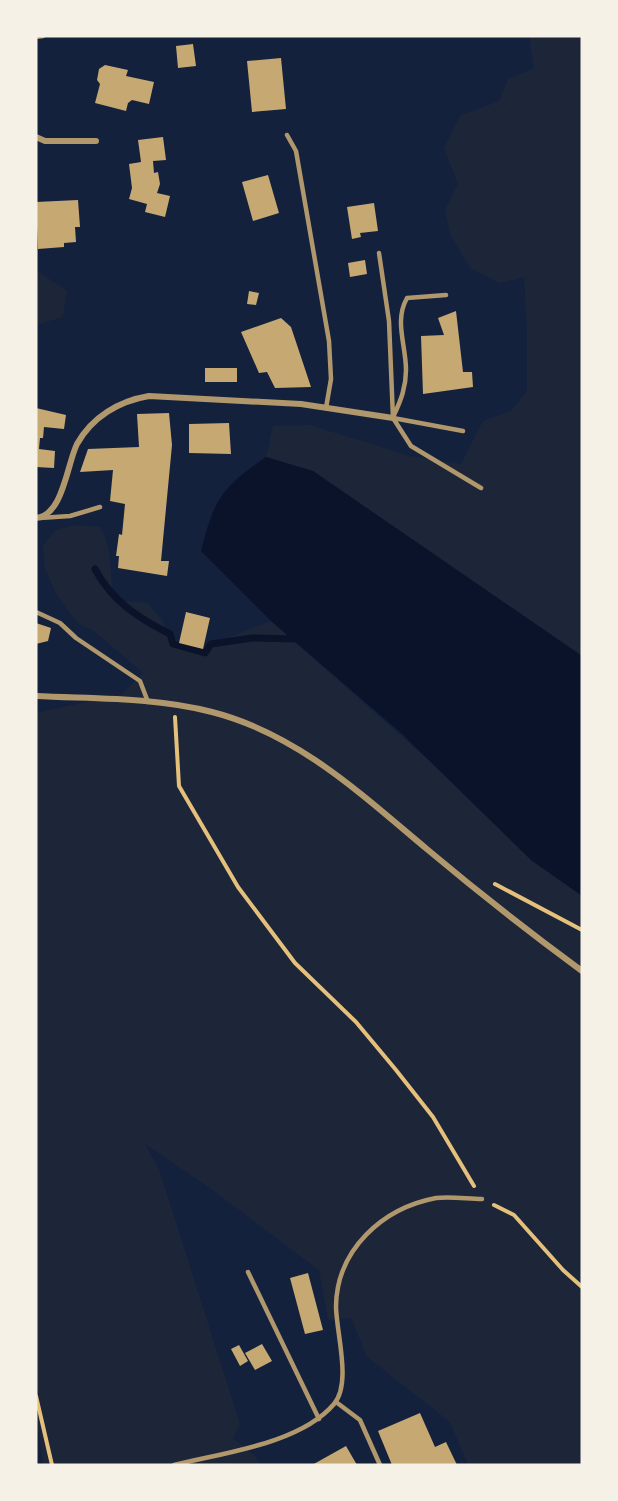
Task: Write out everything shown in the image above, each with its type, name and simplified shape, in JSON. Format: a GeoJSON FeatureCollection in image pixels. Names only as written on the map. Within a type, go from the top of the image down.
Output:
{"type":"FeatureCollection","features":[{"type":"Feature","properties":{"kind":"street"},"geometry":{"type":"LineString","coordinates":[[36,137],[45,141],[96,141]]}},
{"type":"Feature","properties":{"kind":"street"},"geometry":{"type":"LineString","coordinates":[[38,518],[57,502],[77,445],[90,426],[105,413],[123,403],[149,396],[326,408],[393,418]]}},
{"type":"Feature","properties":{"kind":"street"},"geometry":{"type":"LineString","coordinates":[[36,696],[175,704],[214,712],[252,725],[305,751],[510,918],[582,970]]}},
{"type":"Feature","properties":{"kind":"lane"},"geometry":{"type":"LineString","coordinates":[[36,37],[43,36]]}},
{"type":"Feature","properties":{"kind":"lane"},"geometry":{"type":"LineString","coordinates":[[287,135],[296,151],[329,341],[331,379],[326,408]]}},
{"type":"Feature","properties":{"kind":"lane"},"geometry":{"type":"LineString","coordinates":[[379,252],[389,321],[393,418],[411,446],[481,488]]}},
{"type":"Feature","properties":{"kind":"lane"},"geometry":{"type":"LineString","coordinates":[[393,418],[404,395],[406,369],[399,311],[407,298],[446,295]]}},
{"type":"Feature","properties":{"kind":"lane"},"geometry":{"type":"LineString","coordinates":[[393,418],[463,431]]}},
{"type":"Feature","properties":{"kind":"lane"},"geometry":{"type":"LineString","coordinates":[[38,518],[70,516],[100,507]]}},
{"type":"Feature","properties":{"kind":"lane"},"geometry":{"type":"LineString","coordinates":[[36,612],[60,622],[76,638],[140,681],[148,702]]}},
{"type":"Feature","properties":{"kind":"lane"},"geometry":{"type":"LineString","coordinates":[[174,1465],[208,1458],[286,1435],[319,1419],[336,1402],[342,1378],[336,1305],[341,1275],[361,1238],[396,1210],[438,1198],[482,1199]]}},
{"type":"Feature","properties":{"kind":"lane"},"geometry":{"type":"LineString","coordinates":[[248,1272],[319,1419]]}},
{"type":"Feature","properties":{"kind":"lane"},"geometry":{"type":"LineString","coordinates":[[336,1402],[360,1420],[380,1465]]}},
{"type":"Feature","properties":{"kind":"path"},"geometry":{"type":"LineString","coordinates":[[175,704],[179,786],[238,887],[295,963],[356,1022],[396,1070],[433,1118],[482,1199],[514,1215],[562,1270],[582,1287]]}},
{"type":"Feature","properties":{"kind":"path"},"geometry":{"type":"LineString","coordinates":[[486,880],[582,930]]}},
{"type":"Feature","properties":{"kind":"path"},"geometry":{"type":"LineString","coordinates":[[36,1396],[52,1465]]}},
{"type":"Feature","properties":{"kind":"shaded area"},"geometry":{"type":"Polygon","coordinates":[[[529,36],[582,36],[582,656],[313,471],[266,457],[273,426],[310,425],[410,456],[461,464],[483,421],[511,411],[527,391],[524,277],[500,283],[470,268],[450,234],[445,210],[458,184],[444,148],[460,116],[499,101],[508,79],[534,68],[529,36]]]}},
{"type":"Feature","properties":{"kind":"shaded area"},"geometry":{"type":"Polygon","coordinates":[[[36,270],[67,291],[63,317],[36,325],[36,270]]]}},
{"type":"Feature","properties":{"kind":"shaded area"},"geometry":{"type":"Polygon","coordinates":[[[266,457],[313,471],[582,656],[582,896],[531,860],[402,734],[271,621],[201,551],[210,519],[222,496],[239,477],[266,457]]]}},
{"type":"Feature","properties":{"kind":"shaded area"},"geometry":{"type":"Polygon","coordinates":[[[75,525],[100,527],[109,553],[114,600],[147,603],[163,621],[170,645],[191,652],[271,621],[582,896],[582,1465],[468,1465],[450,1422],[367,1357],[351,1318],[328,1320],[319,1270],[214,1191],[144,1143],[159,1169],[240,1424],[233,1438],[254,1455],[261,1465],[43,1465],[36,1414],[36,713],[122,694],[143,673],[94,631],[79,624],[56,593],[45,569],[43,546],[56,530],[75,525]]]}},
{"type":"Feature","properties":{"kind":"building"},"geometry":{"type":"Polygon","coordinates":[[[193,44],[196,66],[178,68],[176,46],[193,44]]]}},
{"type":"Feature","properties":{"kind":"building"},"geometry":{"type":"Polygon","coordinates":[[[281,58],[286,109],[252,112],[247,61],[281,58]]]}},
{"type":"Feature","properties":{"kind":"building"},"geometry":{"type":"Polygon","coordinates":[[[105,65],[128,70],[126,76],[154,82],[149,104],[132,100],[128,103],[126,111],[95,103],[100,84],[97,80],[99,69],[105,65]]]}},
{"type":"Feature","properties":{"kind":"building"},"geometry":{"type":"Polygon","coordinates":[[[163,137],[166,160],[153,161],[154,173],[158,172],[160,184],[157,193],[170,196],[165,217],[145,212],[147,204],[129,199],[132,188],[129,164],[141,162],[138,140],[163,137]]]}},
{"type":"Feature","properties":{"kind":"building"},"geometry":{"type":"Polygon","coordinates":[[[268,175],[279,213],[253,221],[242,182],[268,175]]]}},
{"type":"Feature","properties":{"kind":"building"},"geometry":{"type":"Polygon","coordinates":[[[78,200],[80,227],[75,227],[76,242],[64,243],[64,247],[38,249],[36,202],[78,200]]]}},
{"type":"Feature","properties":{"kind":"building"},"geometry":{"type":"Polygon","coordinates":[[[374,203],[378,231],[360,233],[361,237],[352,239],[347,207],[374,203]]]}},
{"type":"Feature","properties":{"kind":"building"},"geometry":{"type":"Polygon","coordinates":[[[365,260],[367,274],[350,277],[348,263],[365,260]]]}},
{"type":"Feature","properties":{"kind":"building"},"geometry":{"type":"Polygon","coordinates":[[[249,291],[259,293],[256,305],[247,304],[249,291]]]}},
{"type":"Feature","properties":{"kind":"building"},"geometry":{"type":"Polygon","coordinates":[[[456,311],[463,372],[472,372],[473,387],[423,394],[421,336],[444,335],[438,318],[456,311]]]}},
{"type":"Feature","properties":{"kind":"building"},"geometry":{"type":"Polygon","coordinates":[[[281,318],[291,327],[311,387],[275,388],[267,372],[259,373],[241,332],[281,318]]]}},
{"type":"Feature","properties":{"kind":"building"},"geometry":{"type":"Polygon","coordinates":[[[205,368],[237,368],[237,382],[205,382],[205,368]]]}},
{"type":"Feature","properties":{"kind":"building"},"geometry":{"type":"Polygon","coordinates":[[[36,408],[66,415],[64,429],[44,427],[43,438],[40,438],[39,449],[55,451],[54,468],[36,467],[36,408]]]}},
{"type":"Feature","properties":{"kind":"building"},"geometry":{"type":"Polygon","coordinates":[[[169,413],[172,445],[161,561],[169,561],[167,576],[118,568],[119,556],[116,556],[119,534],[122,535],[125,504],[110,501],[113,470],[80,472],[88,449],[139,447],[137,414],[169,413]]]}},
{"type":"Feature","properties":{"kind":"building"},"geometry":{"type":"Polygon","coordinates":[[[229,423],[231,454],[189,453],[189,424],[229,423]]]}},
{"type":"Feature","properties":{"kind":"building"},"geometry":{"type":"Polygon","coordinates":[[[186,612],[210,618],[203,649],[179,643],[186,612]]]}},
{"type":"Feature","properties":{"kind":"building"},"geometry":{"type":"Polygon","coordinates":[[[36,623],[51,628],[48,641],[36,644],[36,623]]]}},
{"type":"Feature","properties":{"kind":"building"},"geometry":{"type":"Polygon","coordinates":[[[308,1273],[323,1330],[305,1334],[290,1278],[308,1273]]]}},
{"type":"Feature","properties":{"kind":"building"},"geometry":{"type":"Polygon","coordinates":[[[262,1344],[272,1361],[255,1370],[245,1353],[262,1344]]]}},
{"type":"Feature","properties":{"kind":"building"},"geometry":{"type":"Polygon","coordinates":[[[239,1345],[248,1361],[240,1366],[231,1349],[239,1345]]]}},
{"type":"Feature","properties":{"kind":"building"},"geometry":{"type":"Polygon","coordinates":[[[420,1413],[435,1447],[446,1442],[457,1465],[392,1465],[378,1431],[420,1413]]]}},
{"type":"Feature","properties":{"kind":"building"},"geometry":{"type":"Polygon","coordinates":[[[346,1446],[357,1465],[312,1465],[346,1446]]]}},
{"type":"Feature","properties":{"kind":"waterway"},"geometry":{"type":"LineString","coordinates":[[95,569],[118,599],[147,622],[170,634],[173,644],[205,653],[211,644],[252,638],[299,639]]}}]}
